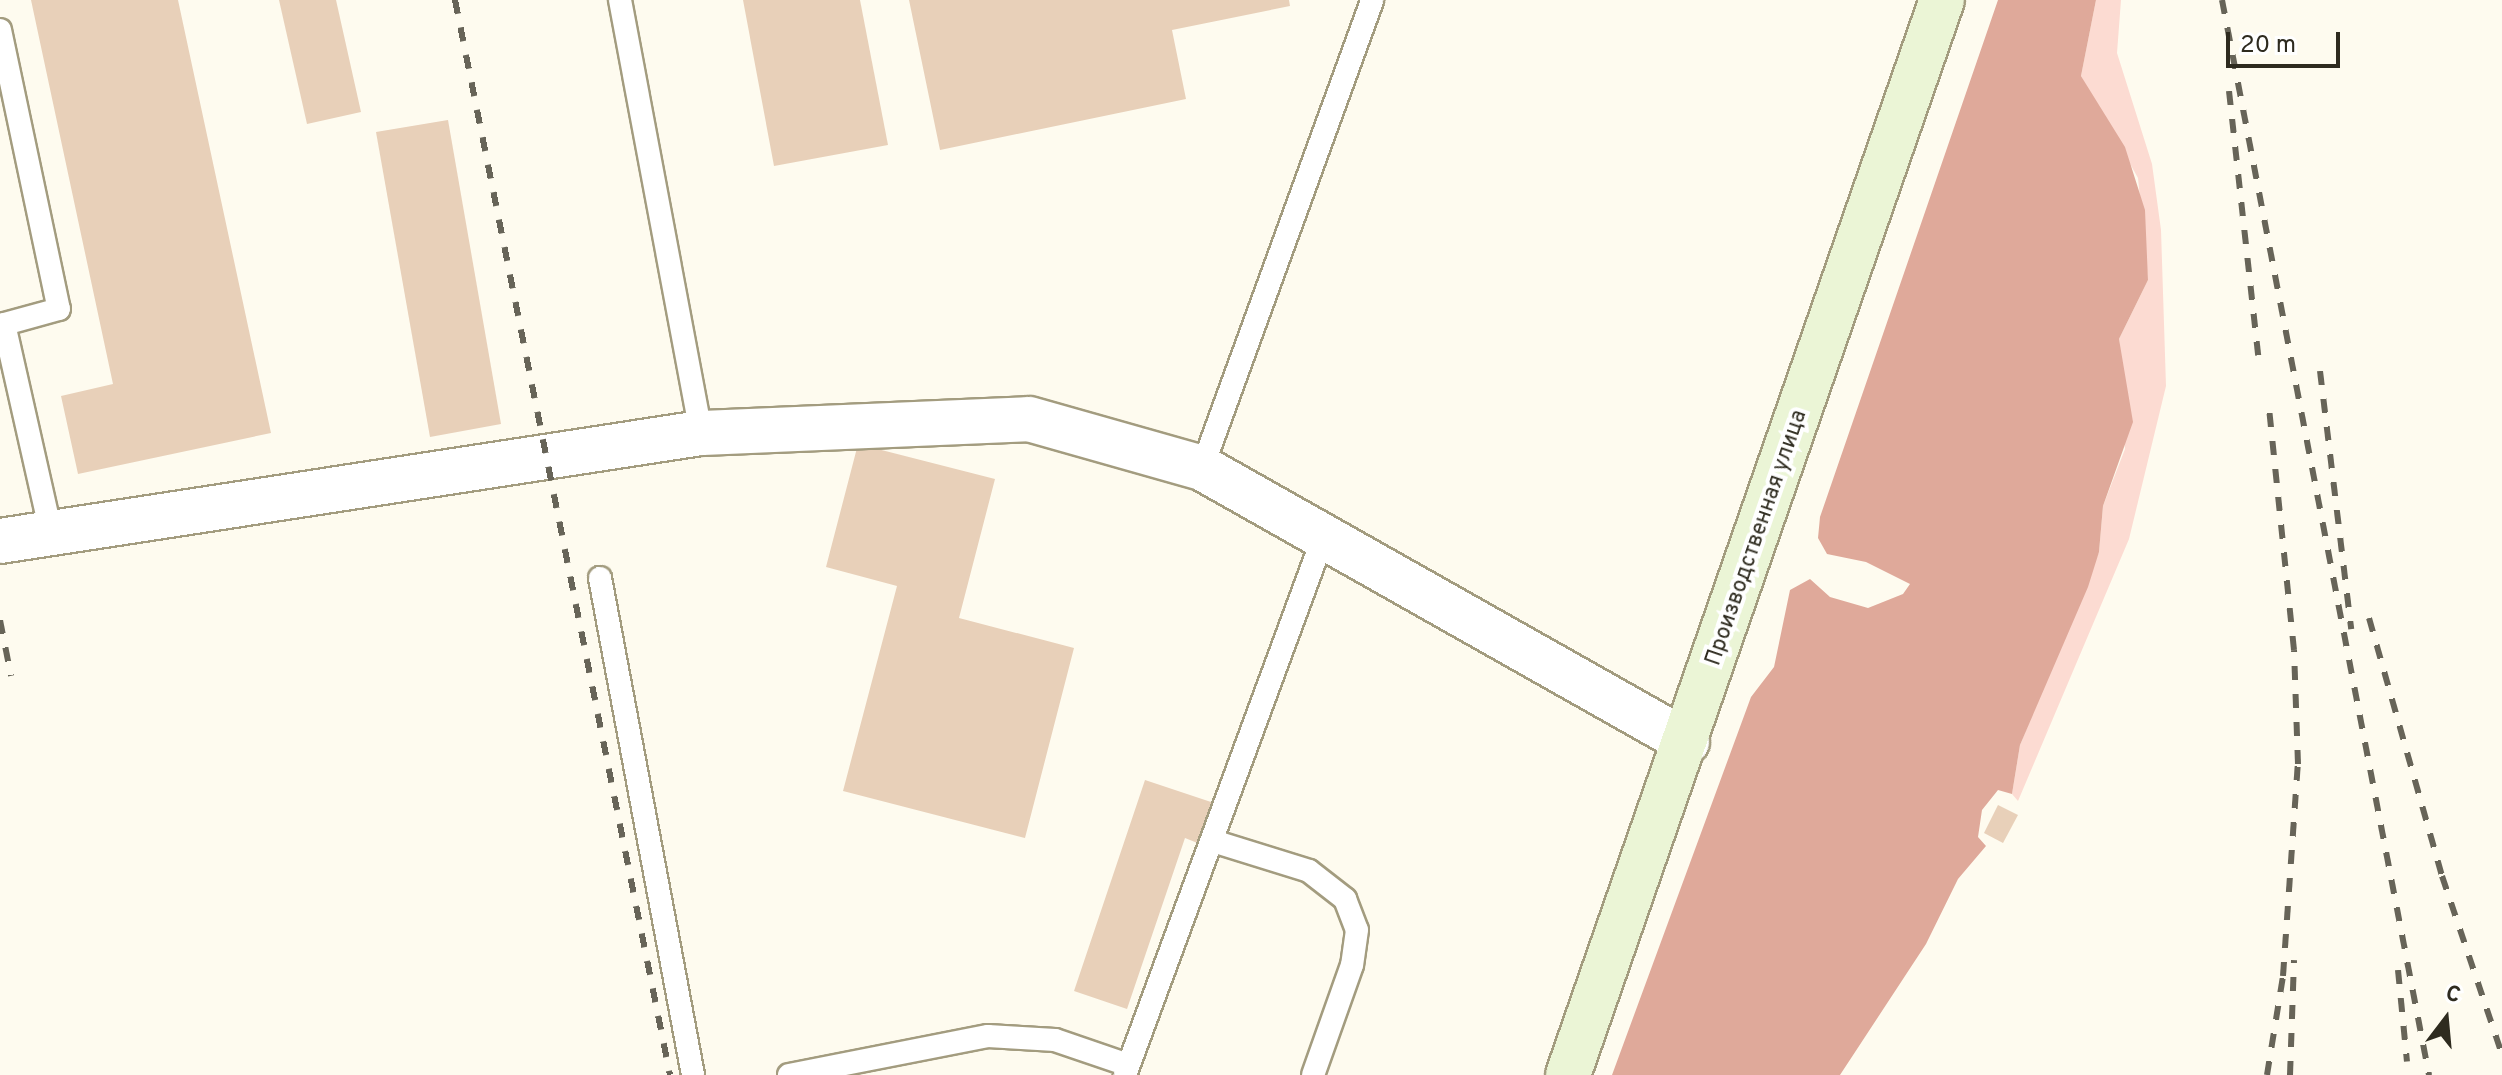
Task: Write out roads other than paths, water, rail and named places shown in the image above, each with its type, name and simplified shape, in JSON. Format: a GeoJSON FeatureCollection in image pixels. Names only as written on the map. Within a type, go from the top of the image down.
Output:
{"type":"FeatureCollection","features":[{"type":"Feature","properties":{"kind":"main road","name":"Производственная улица"},"geometry":{"type":"LineString","coordinates":[[1568,1075],[1687,742],[1942,0]]}},
{"type":"Feature","properties":{"kind":"street"},"geometry":{"type":"LineString","coordinates":[[0,541],[701,433],[1029,419],[1202,468],[1687,742]]}},
{"type":"Feature","properties":{"kind":"lane"},"geometry":{"type":"LineString","coordinates":[[620,0],[701,433]]}},
{"type":"Feature","properties":{"kind":"lane"},"geometry":{"type":"LineString","coordinates":[[1202,468],[1372,0]]}},
{"type":"Feature","properties":{"kind":"lane"},"geometry":{"type":"LineString","coordinates":[[0,30],[59,309],[4,324],[51,533]]}},
{"type":"Feature","properties":{"kind":"lane"},"geometry":{"type":"LineString","coordinates":[[789,1075],[988,1036],[1055,1040],[1127,1070],[1216,842],[1323,538]]}},
{"type":"Feature","properties":{"kind":"lane"},"geometry":{"type":"LineString","coordinates":[[600,578],[693,1075]]}},
{"type":"Feature","properties":{"kind":"lane"},"geometry":{"type":"LineString","coordinates":[[1216,842],[1309,871],[1345,899],[1357,930],[1352,965],[1313,1075]]}},
{"type":"Feature","properties":{"kind":"railway"},"geometry":{"type":"LineString","coordinates":[[455,0],[670,1075]]}},
{"type":"Feature","properties":{"kind":"railway"},"geometry":{"type":"LineString","coordinates":[[2222,0],[2429,1075]]}},
{"type":"Feature","properties":{"kind":"railway"},"geometry":{"type":"LineString","coordinates":[[2229,91],[2258,355]]}},
{"type":"Feature","properties":{"kind":"railway"},"geometry":{"type":"LineString","coordinates":[[2320,371],[2351,629]]}},
{"type":"Feature","properties":{"kind":"railway"},"geometry":{"type":"LineString","coordinates":[[2267,1075],[2283,976],[2298,764],[2294,650],[2269,407]]}},
{"type":"Feature","properties":{"kind":"railway"},"geometry":{"type":"LineString","coordinates":[[2369,618],[2442,876],[2502,1054]]}},
{"type":"Feature","properties":{"kind":"railway"},"geometry":{"type":"LineString","coordinates":[[0,620],[11,676]]}},
{"type":"Feature","properties":{"kind":"railway"},"geometry":{"type":"LineString","coordinates":[[2290,1075],[2294,960]]}},
{"type":"Feature","properties":{"kind":"railway"},"geometry":{"type":"LineString","coordinates":[[2398,970],[2407,1062]]}}]}
